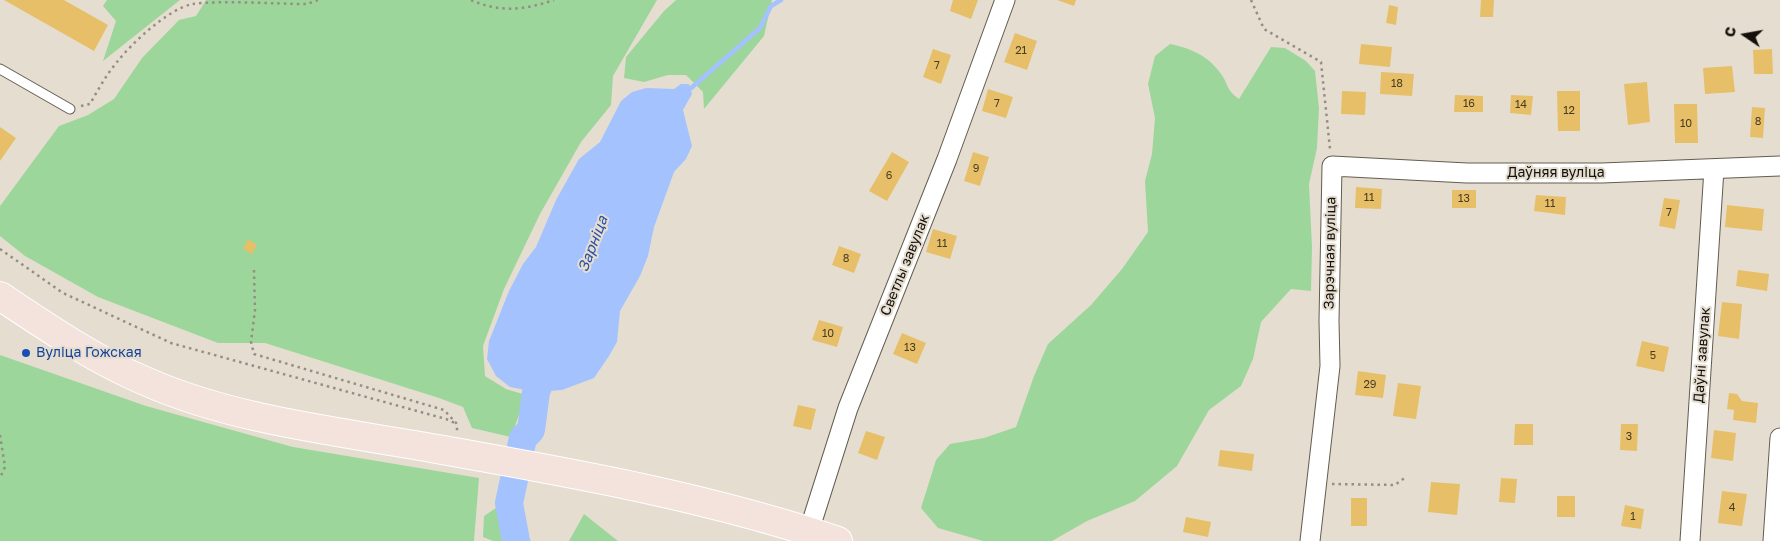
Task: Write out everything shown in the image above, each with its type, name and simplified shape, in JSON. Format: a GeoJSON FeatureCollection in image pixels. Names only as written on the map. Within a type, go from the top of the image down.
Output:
{"type":"FeatureCollection","features":[{"type":"Feature","properties":{"kind":"main road"},"geometry":{"type":"LineString","coordinates":[[0,296],[98,358],[145,381],[197,401],[264,418],[632,484],[719,505],[812,520],[838,541]]}},
{"type":"Feature","properties":{"kind":"street","name":"Светлы завулак"},"geometry":{"type":"LineString","coordinates":[[812,520],[848,408],[947,159],[1005,0]]}},
{"type":"Feature","properties":{"kind":"street","name":"Даўняя вуліца"},"geometry":{"type":"LineString","coordinates":[[1332,166],[1467,173],[1602,174],[1780,166]]}},
{"type":"Feature","properties":{"kind":"street","name":"Зарэчная вуліца"},"geometry":{"type":"LineString","coordinates":[[1310,541],[1330,366],[1332,166]]}},
{"type":"Feature","properties":{"kind":"street","name":"Даўні завулак"},"geometry":{"type":"LineString","coordinates":[[1690,541],[1714,169]]}},
{"type":"Feature","properties":{"kind":"street"},"geometry":{"type":"LineString","coordinates":[[1773,541],[1780,438]]}},
{"type":"Feature","properties":{"kind":"lane"},"geometry":{"type":"LineString","coordinates":[[0,69],[70,109]]}},
{"type":"Feature","properties":{"kind":"path"},"geometry":{"type":"LineString","coordinates":[[191,4],[192,0]]}},
{"type":"Feature","properties":{"kind":"path"},"geometry":{"type":"LineString","coordinates":[[70,109],[90,104],[116,63],[132,45],[168,15],[191,4],[216,1],[307,4],[318,0]]}},
{"type":"Feature","properties":{"kind":"path"},"geometry":{"type":"LineString","coordinates":[[471,0],[502,10],[554,0]]}},
{"type":"Feature","properties":{"kind":"path"},"geometry":{"type":"LineString","coordinates":[[1251,0],[1264,29],[1321,62],[1332,166]]}},
{"type":"Feature","properties":{"kind":"path"},"geometry":{"type":"LineString","coordinates":[[0,249],[63,292],[171,343],[446,419],[457,424]]}},
{"type":"Feature","properties":{"kind":"path"},"geometry":{"type":"LineString","coordinates":[[254,270],[254,310],[251,342],[254,354],[444,410],[457,424],[456,452]]}},
{"type":"Feature","properties":{"kind":"path"},"geometry":{"type":"LineString","coordinates":[[0,435],[5,467],[0,478]]}},
{"type":"Feature","properties":{"kind":"path"},"geometry":{"type":"LineString","coordinates":[[1316,484],[1395,486],[1407,476]]}},
{"type":"Feature","properties":{"kind":"green space"},"geometry":{"type":"Polygon","coordinates":[[[107,0],[180,0],[103,61],[116,21],[103,6],[107,0]]]}},
{"type":"Feature","properties":{"kind":"green space"},"geometry":{"type":"Polygon","coordinates":[[[206,0],[657,0],[613,76],[611,105],[581,142],[540,214],[504,289],[483,346],[485,376],[506,389],[526,395],[511,437],[472,428],[463,407],[439,398],[265,343],[218,343],[98,297],[25,256],[0,236],[0,206],[59,126],[88,115],[114,99],[142,58],[179,20],[196,16],[206,0]]]}},
{"type":"Feature","properties":{"kind":"green space"},"geometry":{"type":"Polygon","coordinates":[[[676,0],[772,0],[764,36],[704,109],[703,92],[686,75],[668,75],[644,82],[624,78],[626,57],[664,11],[676,0]]]}},
{"type":"Feature","properties":{"kind":"green space"},"geometry":{"type":"Polygon","coordinates":[[[1170,44],[1192,51],[1211,62],[1224,78],[1232,93],[1239,99],[1271,47],[1285,48],[1306,61],[1315,71],[1319,108],[1317,148],[1309,184],[1312,247],[1311,291],[1291,289],[1261,322],[1253,359],[1241,386],[1209,410],[1177,466],[1135,501],[1087,521],[1052,541],[983,541],[938,528],[921,508],[936,460],[950,444],[984,438],[1016,427],[1034,376],[1048,344],[1091,305],[1122,269],[1148,232],[1145,181],[1152,154],[1155,118],[1148,84],[1155,56],[1170,44]]]}},
{"type":"Feature","properties":{"kind":"green space"},"geometry":{"type":"Polygon","coordinates":[[[0,355],[146,406],[293,447],[479,478],[474,541],[0,541],[0,355]]]}},
{"type":"Feature","properties":{"kind":"green space"},"geometry":{"type":"Polygon","coordinates":[[[499,506],[517,518],[531,541],[493,541],[483,537],[484,516],[499,506]]]}},
{"type":"Feature","properties":{"kind":"green space"},"geometry":{"type":"Polygon","coordinates":[[[584,514],[618,541],[569,541],[584,514]]]}},
{"type":"Feature","properties":{"kind":"water"},"geometry":{"type":"Polygon","coordinates":[[[681,84],[689,84],[692,94],[683,110],[692,146],[686,159],[674,172],[654,227],[648,256],[640,276],[620,311],[617,342],[594,378],[562,390],[536,392],[510,387],[496,376],[487,359],[489,341],[509,291],[523,264],[536,247],[556,200],[579,159],[600,142],[621,101],[632,92],[646,88],[674,89],[681,84]]]}},
{"type":"Feature","properties":{"kind":"building"},"geometry":{"type":"Polygon","coordinates":[[[4,0],[64,0],[108,25],[94,51],[4,0]]]}},
{"type":"Feature","properties":{"kind":"building"},"geometry":{"type":"Polygon","coordinates":[[[953,0],[978,0],[971,19],[950,11],[953,0]]]}},
{"type":"Feature","properties":{"kind":"building"},"geometry":{"type":"Polygon","coordinates":[[[1057,0],[1076,0],[1074,6],[1057,0]]]}},
{"type":"Feature","properties":{"kind":"building"},"geometry":{"type":"Polygon","coordinates":[[[1481,0],[1494,0],[1493,17],[1480,17],[1481,0]]]}},
{"type":"Feature","properties":{"kind":"building"},"geometry":{"type":"Polygon","coordinates":[[[1389,5],[1398,7],[1396,25],[1386,23],[1389,5]]]}},
{"type":"Feature","properties":{"kind":"building"},"geometry":{"type":"Polygon","coordinates":[[[1015,33],[1037,41],[1027,70],[1004,62],[1015,33]]]}},
{"type":"Feature","properties":{"kind":"building"},"geometry":{"type":"Polygon","coordinates":[[[1361,44],[1392,47],[1390,67],[1359,64],[1361,44]]]}},
{"type":"Feature","properties":{"kind":"building"},"geometry":{"type":"Polygon","coordinates":[[[933,49],[951,55],[941,84],[923,77],[933,49]]]}},
{"type":"Feature","properties":{"kind":"building"},"geometry":{"type":"Polygon","coordinates":[[[1772,49],[1773,74],[1754,74],[1753,50],[1772,49]]]}},
{"type":"Feature","properties":{"kind":"building"},"geometry":{"type":"Polygon","coordinates":[[[1732,66],[1735,92],[1705,94],[1703,68],[1732,66]]]}},
{"type":"Feature","properties":{"kind":"building"},"geometry":{"type":"Polygon","coordinates":[[[1381,72],[1414,74],[1412,96],[1380,94],[1381,72]]]}},
{"type":"Feature","properties":{"kind":"building"},"geometry":{"type":"Polygon","coordinates":[[[1647,82],[1650,122],[1628,125],[1624,84],[1647,82]]]}},
{"type":"Feature","properties":{"kind":"building"},"geometry":{"type":"Polygon","coordinates":[[[988,89],[1013,97],[1006,118],[982,111],[988,89]]]}},
{"type":"Feature","properties":{"kind":"building"},"geometry":{"type":"Polygon","coordinates":[[[1342,91],[1366,92],[1365,115],[1341,114],[1342,91]]]}},
{"type":"Feature","properties":{"kind":"building"},"geometry":{"type":"Polygon","coordinates":[[[1557,91],[1580,91],[1580,131],[1558,131],[1557,91]]]}},
{"type":"Feature","properties":{"kind":"building"},"geometry":{"type":"Polygon","coordinates":[[[1455,95],[1483,96],[1483,112],[1454,112],[1455,95]]]}},
{"type":"Feature","properties":{"kind":"building"},"geometry":{"type":"Polygon","coordinates":[[[1511,95],[1533,96],[1531,115],[1510,113],[1511,95]]]}},
{"type":"Feature","properties":{"kind":"building"},"geometry":{"type":"Polygon","coordinates":[[[1674,104],[1697,104],[1698,143],[1675,143],[1674,104]]]}},
{"type":"Feature","properties":{"kind":"building"},"geometry":{"type":"Polygon","coordinates":[[[1752,107],[1765,108],[1763,138],[1750,137],[1752,107]]]}},
{"type":"Feature","properties":{"kind":"building"},"geometry":{"type":"Polygon","coordinates":[[[0,127],[16,138],[0,161],[0,127]]]}},
{"type":"Feature","properties":{"kind":"building"},"geometry":{"type":"Polygon","coordinates":[[[892,152],[909,162],[887,201],[869,191],[892,152]]]}},
{"type":"Feature","properties":{"kind":"building"},"geometry":{"type":"Polygon","coordinates":[[[973,152],[989,157],[980,186],[964,181],[973,152]]]}},
{"type":"Feature","properties":{"kind":"building"},"geometry":{"type":"Polygon","coordinates":[[[1356,187],[1382,189],[1381,209],[1355,208],[1356,187]]]}},
{"type":"Feature","properties":{"kind":"building"},"geometry":{"type":"Polygon","coordinates":[[[1452,190],[1476,190],[1476,208],[1452,208],[1452,190]]]}},
{"type":"Feature","properties":{"kind":"building"},"geometry":{"type":"Polygon","coordinates":[[[1536,195],[1566,197],[1565,215],[1534,211],[1536,195]]]}},
{"type":"Feature","properties":{"kind":"building"},"geometry":{"type":"Polygon","coordinates":[[[1664,198],[1680,200],[1675,229],[1659,226],[1664,198]]]}},
{"type":"Feature","properties":{"kind":"building"},"geometry":{"type":"Polygon","coordinates":[[[1727,205],[1764,209],[1762,231],[1725,227],[1727,205]]]}},
{"type":"Feature","properties":{"kind":"building"},"geometry":{"type":"Polygon","coordinates":[[[933,229],[957,236],[950,259],[926,252],[933,229]]]}},
{"type":"Feature","properties":{"kind":"building"},"geometry":{"type":"Polygon","coordinates":[[[248,239],[257,245],[252,254],[243,249],[248,239]]]}},
{"type":"Feature","properties":{"kind":"building"},"geometry":{"type":"Polygon","coordinates":[[[839,246],[861,254],[854,273],[832,265],[839,246]]]}},
{"type":"Feature","properties":{"kind":"building"},"geometry":{"type":"Polygon","coordinates":[[[1738,270],[1769,274],[1767,291],[1736,286],[1738,270]]]}},
{"type":"Feature","properties":{"kind":"building"},"geometry":{"type":"Polygon","coordinates":[[[1722,302],[1742,304],[1739,339],[1718,336],[1722,302]]]}},
{"type":"Feature","properties":{"kind":"building"},"geometry":{"type":"Polygon","coordinates":[[[819,320],[843,327],[837,347],[812,340],[819,320]]]}},
{"type":"Feature","properties":{"kind":"building"},"geometry":{"type":"Polygon","coordinates":[[[902,333],[926,343],[917,364],[893,354],[902,333]]]}},
{"type":"Feature","properties":{"kind":"building"},"geometry":{"type":"Polygon","coordinates":[[[1642,341],[1669,347],[1664,372],[1636,366],[1642,341]]]}},
{"type":"Feature","properties":{"kind":"building"},"geometry":{"type":"Polygon","coordinates":[[[1358,371],[1386,375],[1383,398],[1355,395],[1358,371]]]}},
{"type":"Feature","properties":{"kind":"building"},"geometry":{"type":"Polygon","coordinates":[[[1398,383],[1421,386],[1416,419],[1393,416],[1398,383]]]}},
{"type":"Feature","properties":{"kind":"building"},"geometry":{"type":"Polygon","coordinates":[[[1729,393],[1737,394],[1742,401],[1758,403],[1756,423],[1733,420],[1734,410],[1727,409],[1729,393]]]}},
{"type":"Feature","properties":{"kind":"building"},"geometry":{"type":"Polygon","coordinates":[[[798,405],[816,409],[811,430],[793,426],[798,405]]]}},
{"type":"Feature","properties":{"kind":"building"},"geometry":{"type":"Polygon","coordinates":[[[1515,424],[1533,424],[1533,445],[1514,445],[1515,424]]]}},
{"type":"Feature","properties":{"kind":"building"},"geometry":{"type":"Polygon","coordinates":[[[1621,424],[1638,424],[1637,451],[1620,450],[1621,424]]]}},
{"type":"Feature","properties":{"kind":"building"},"geometry":{"type":"Polygon","coordinates":[[[1714,430],[1736,433],[1733,461],[1711,458],[1714,430]]]}},
{"type":"Feature","properties":{"kind":"building"},"geometry":{"type":"Polygon","coordinates":[[[866,431],[885,437],[877,460],[858,453],[866,431]]]}},
{"type":"Feature","properties":{"kind":"building"},"geometry":{"type":"Polygon","coordinates":[[[1220,450],[1254,454],[1252,471],[1218,466],[1220,450]]]}},
{"type":"Feature","properties":{"kind":"building"},"geometry":{"type":"Polygon","coordinates":[[[1501,478],[1517,479],[1515,503],[1499,502],[1501,478]]]}},
{"type":"Feature","properties":{"kind":"building"},"geometry":{"type":"Polygon","coordinates":[[[1431,482],[1460,484],[1457,515],[1428,512],[1431,482]]]}},
{"type":"Feature","properties":{"kind":"building"},"geometry":{"type":"Polygon","coordinates":[[[1722,491],[1747,494],[1742,526],[1718,523],[1722,491]]]}},
{"type":"Feature","properties":{"kind":"building"},"geometry":{"type":"Polygon","coordinates":[[[1557,496],[1575,496],[1575,517],[1557,517],[1557,496]]]}},
{"type":"Feature","properties":{"kind":"building"},"geometry":{"type":"Polygon","coordinates":[[[1351,498],[1367,498],[1367,526],[1351,526],[1351,498]]]}},
{"type":"Feature","properties":{"kind":"building"},"geometry":{"type":"Polygon","coordinates":[[[1625,505],[1644,509],[1641,529],[1621,526],[1625,505]]]}},
{"type":"Feature","properties":{"kind":"building"},"geometry":{"type":"Polygon","coordinates":[[[1186,517],[1211,522],[1208,537],[1183,532],[1186,517]]]}},
{"type":"Feature","properties":{"kind":"waterway","name":"Зарніца"},"geometry":{"type":"LineString","coordinates":[[690,89],[760,28],[771,6],[781,0]]}},
{"type":"Feature","properties":{"kind":"waterway","name":"Зарніца"},"geometry":{"type":"LineString","coordinates":[[516,541],[509,503],[523,438],[531,430],[536,392],[550,356]]}},
{"type":"Feature","properties":{"kind":"place","name":"Вуліца Гожская"},"geometry":{"type":"Point","coordinates":[26,353]}}]}
